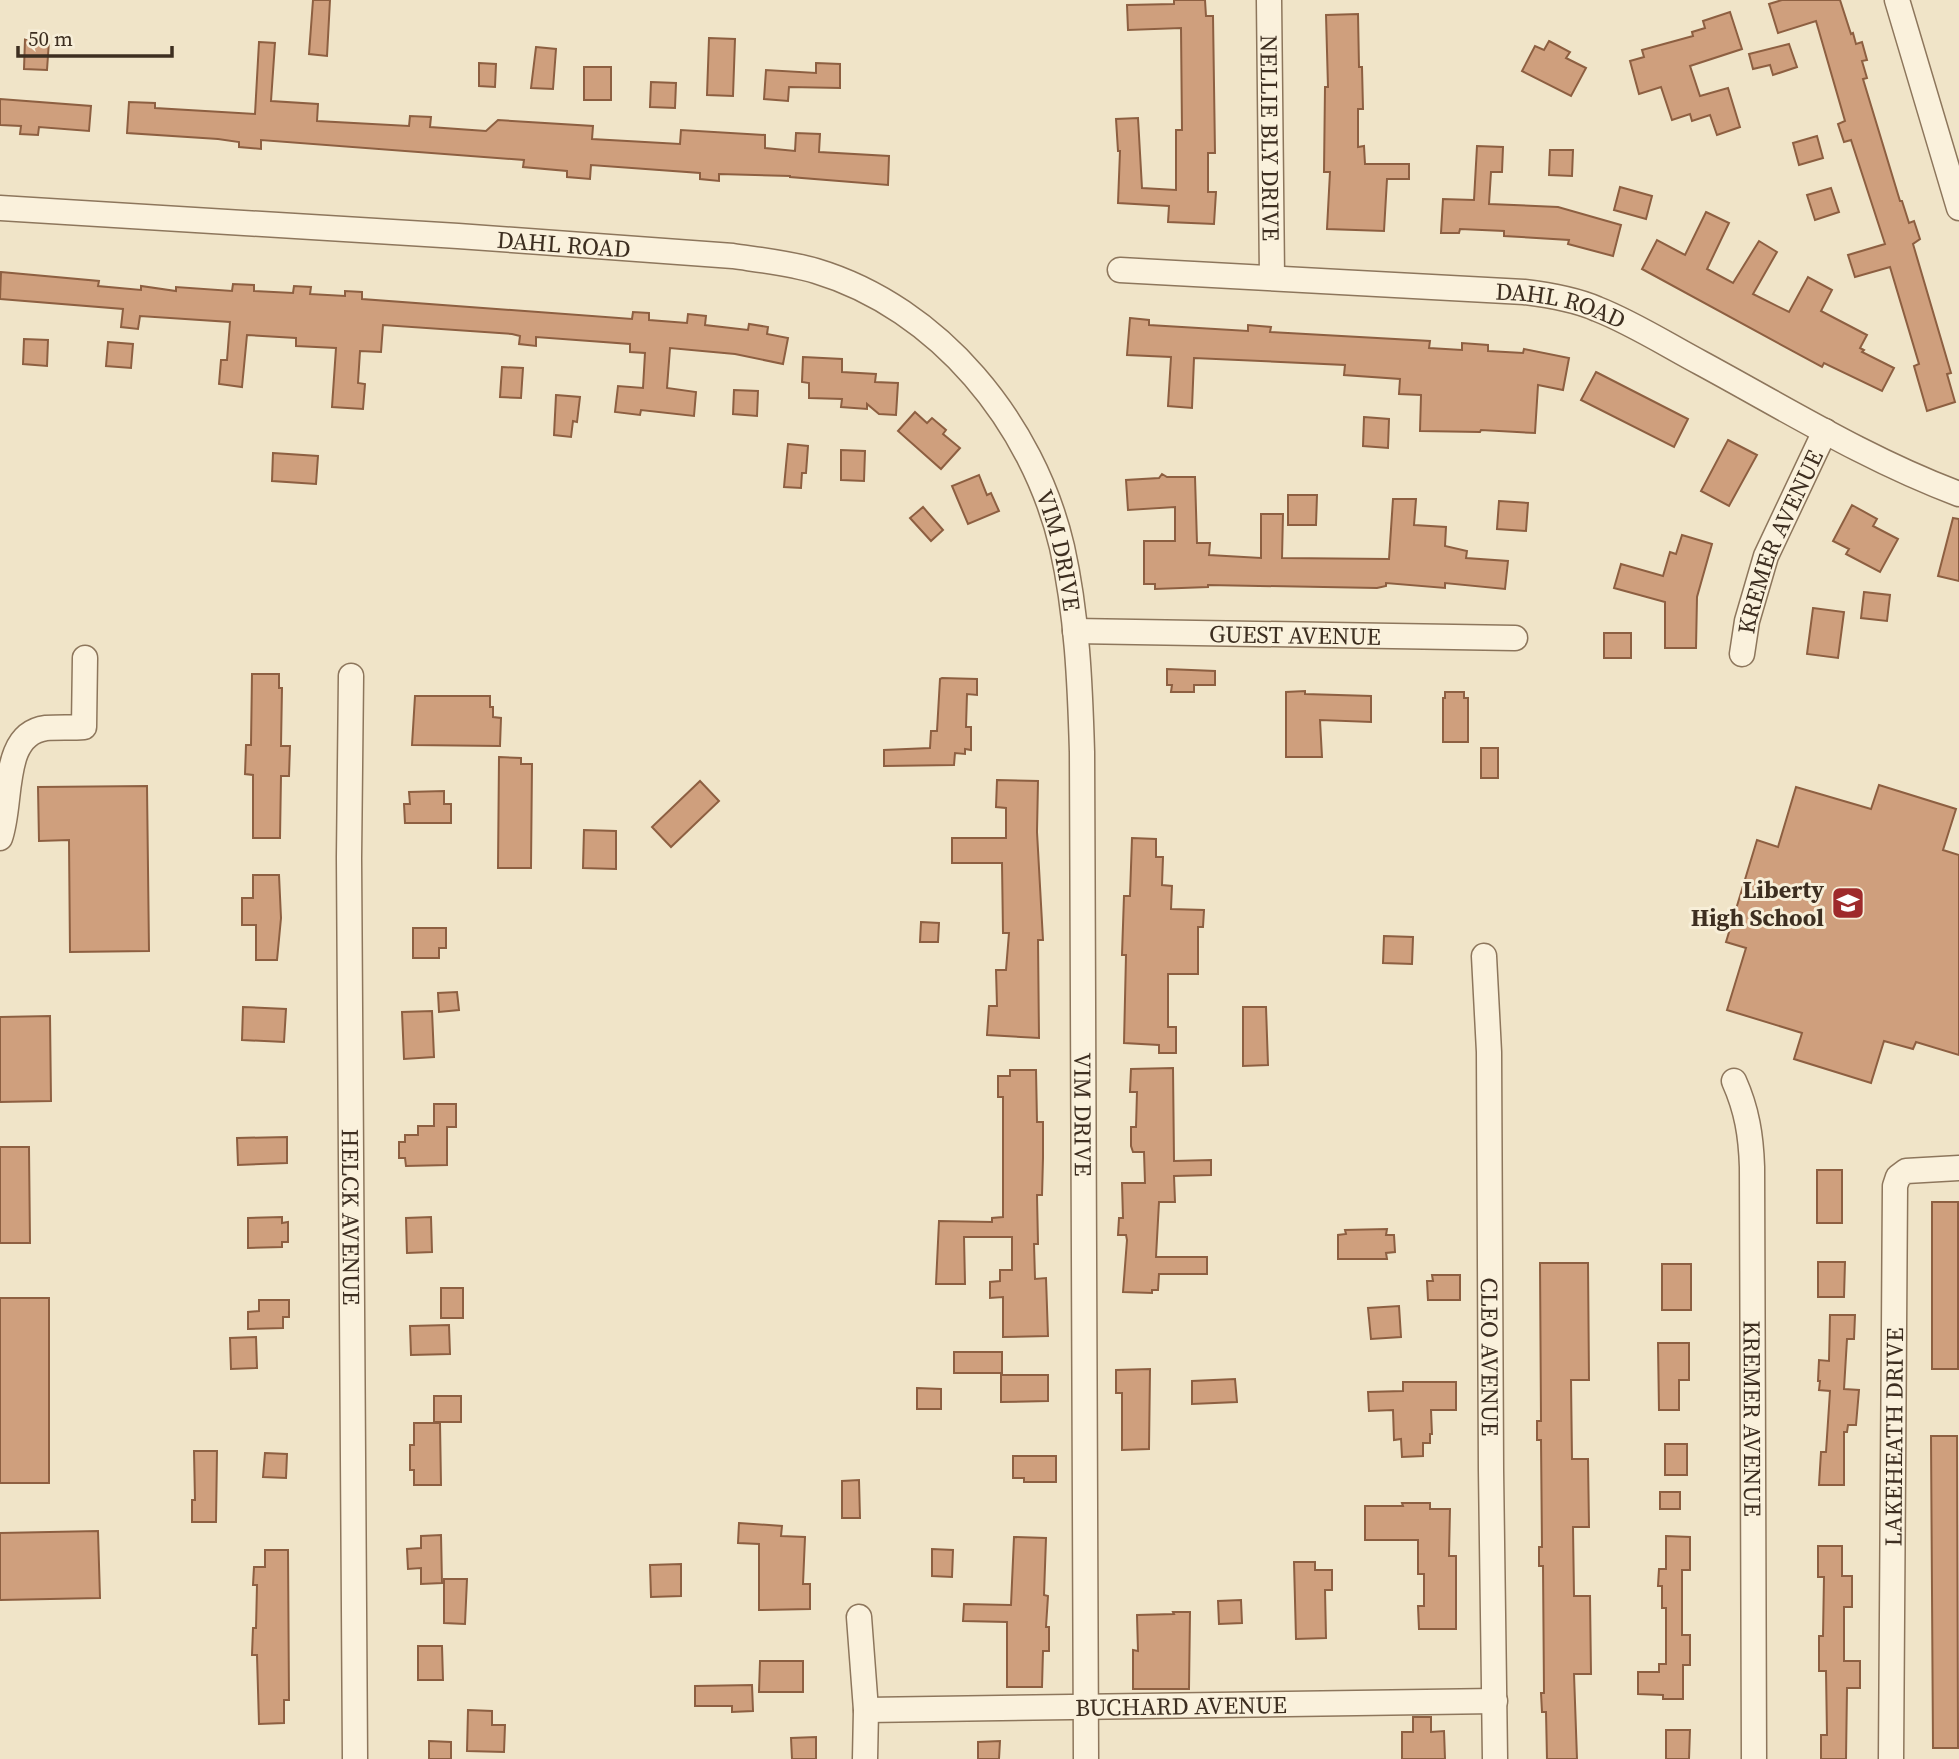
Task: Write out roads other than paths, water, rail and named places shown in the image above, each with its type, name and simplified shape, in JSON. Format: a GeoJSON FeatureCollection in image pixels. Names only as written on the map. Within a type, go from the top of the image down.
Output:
{"type":"FeatureCollection","features":[{"type":"Feature","properties":{"kind":"street","name":"NELLIE BLY DRIVE"},"geometry":{"type":"LineString","coordinates":[[1269,0],[1272,277]]}},
{"type":"Feature","properties":{"kind":"street"},"geometry":{"type":"LineString","coordinates":[[1897,0],[1959,208]]}},
{"type":"Feature","properties":{"kind":"street","name":"DAHL ROAD"},"geometry":{"type":"LineString","coordinates":[[0,208],[733,256],[816,271],[853,285],[892,305],[941,342],[991,396],[1020,441],[1037,477]]}},
{"type":"Feature","properties":{"kind":"street","name":"DAHL ROAD"},"geometry":{"type":"LineString","coordinates":[[1120,270],[1524,292],[1570,300],[1597,309],[1642,331],[1875,459],[1959,494]]}},
{"type":"Feature","properties":{"kind":"street","name":"KREMER AVENUE"},"geometry":{"type":"LineString","coordinates":[[1742,654],[1753,597],[1766,556],[1825,431]]}},
{"type":"Feature","properties":{"kind":"street","name":"VIM DRIVE"},"geometry":{"type":"LineString","coordinates":[[1037,477],[1061,545],[1080,682],[1086,1759]]}},
{"type":"Feature","properties":{"kind":"street","name":"GUEST AVENUE"},"geometry":{"type":"LineString","coordinates":[[1075,631],[1515,638]]}},
{"type":"Feature","properties":{"kind":"street"},"geometry":{"type":"LineString","coordinates":[[0,838],[7,804],[6,768],[10,754],[19,741],[44,728],[84,727],[85,658]]}},
{"type":"Feature","properties":{"kind":"street","name":"HELCK AVENUE"},"geometry":{"type":"LineString","coordinates":[[351,676],[349,858],[355,1759]]}},
{"type":"Feature","properties":{"kind":"street","name":"CLEO AVENUE"},"geometry":{"type":"LineString","coordinates":[[1484,956],[1489,1052],[1495,1759]]}},
{"type":"Feature","properties":{"kind":"street","name":"KREMER AVENUE"},"geometry":{"type":"LineString","coordinates":[[1734,1081],[1748,1122],[1752,1167],[1754,1759]]}},
{"type":"Feature","properties":{"kind":"street","name":"LAKEHEATH DRIVE"},"geometry":{"type":"LineString","coordinates":[[1891,1759],[1895,1186],[1898,1177],[1906,1171],[1959,1168]]}},
{"type":"Feature","properties":{"kind":"street"},"geometry":{"type":"LineString","coordinates":[[859,1618],[866,1710],[866,1759]]}},
{"type":"Feature","properties":{"kind":"street","name":"BUCHARD AVENUE"},"geometry":{"type":"LineString","coordinates":[[866,1710],[1494,1701]]}},
{"type":"Feature","properties":{"kind":"place","name":"Liberty High School"},"geometry":{"type":"Point","coordinates":[1848,903]}}]}
